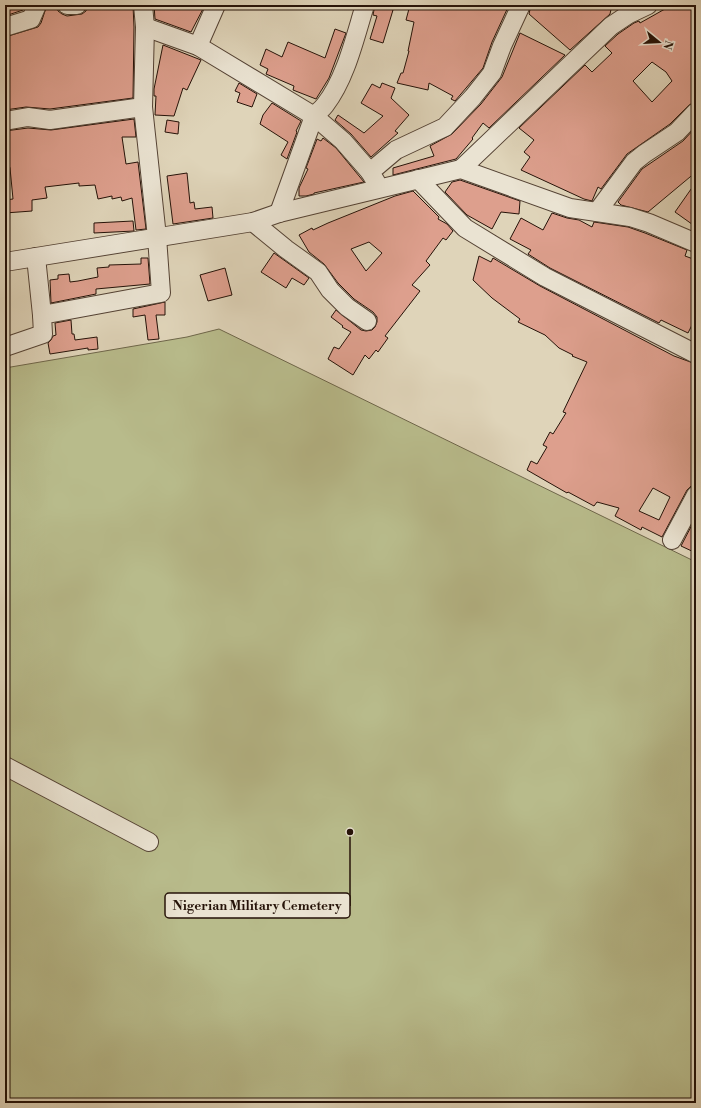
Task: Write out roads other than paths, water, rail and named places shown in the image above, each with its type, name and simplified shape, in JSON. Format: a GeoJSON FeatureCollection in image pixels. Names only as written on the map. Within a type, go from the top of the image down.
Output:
{"type":"FeatureCollection","features":[{"type":"Feature","properties":{"kind":"street"},"geometry":{"type":"LineString","coordinates":[[5,28],[31,19],[37,5]]}},
{"type":"Feature","properties":{"kind":"street"},"geometry":{"type":"LineString","coordinates":[[67,5],[77,5]]}},
{"type":"Feature","properties":{"kind":"street"},"geometry":{"type":"LineString","coordinates":[[42,315],[161,293],[143,107],[145,27],[143,5]]}},
{"type":"Feature","properties":{"kind":"street"},"geometry":{"type":"LineString","coordinates":[[198,46],[216,5]]}},
{"type":"Feature","properties":{"kind":"street"},"geometry":{"type":"LineString","coordinates":[[280,213],[314,116],[325,105],[338,84],[365,5]]}},
{"type":"Feature","properties":{"kind":"street"},"geometry":{"type":"LineString","coordinates":[[370,172],[396,150],[445,127],[473,97],[492,73],[502,46],[521,5]]}},
{"type":"Feature","properties":{"kind":"street"},"geometry":{"type":"LineString","coordinates":[[5,262],[253,222],[280,213],[461,169],[611,26],[629,14],[648,5]]}},
{"type":"Feature","properties":{"kind":"street"},"geometry":{"type":"LineString","coordinates":[[145,27],[198,46],[314,116],[343,141],[370,172],[380,189]]}},
{"type":"Feature","properties":{"kind":"street"},"geometry":{"type":"LineString","coordinates":[[5,121],[28,118],[50,120],[143,107]]}},
{"type":"Feature","properties":{"kind":"street"},"geometry":{"type":"LineString","coordinates":[[597,212],[634,162],[677,132],[696,112]]}},
{"type":"Feature","properties":{"kind":"street"},"geometry":{"type":"LineString","coordinates":[[461,169],[570,208],[630,217],[649,223],[696,243]]}},
{"type":"Feature","properties":{"kind":"street"},"geometry":{"type":"LineString","coordinates":[[418,179],[465,228],[545,277],[696,354]]}},
{"type":"Feature","properties":{"kind":"street"},"geometry":{"type":"LineString","coordinates":[[253,222],[286,249],[318,272],[330,290],[347,307],[367,321]]}},
{"type":"Feature","properties":{"kind":"street"},"geometry":{"type":"LineString","coordinates":[[5,347],[43,334],[36,257]]}},
{"type":"Feature","properties":{"kind":"street"},"geometry":{"type":"LineString","coordinates":[[672,540],[696,495]]}},
{"type":"Feature","properties":{"kind":"street"},"geometry":{"type":"LineString","coordinates":[[5,766],[149,842]]}},
{"type":"Feature","properties":{"kind":"place","name":"Nigerian Military Cemetery"},"geometry":{"type":"Point","coordinates":[350,832]}}]}
